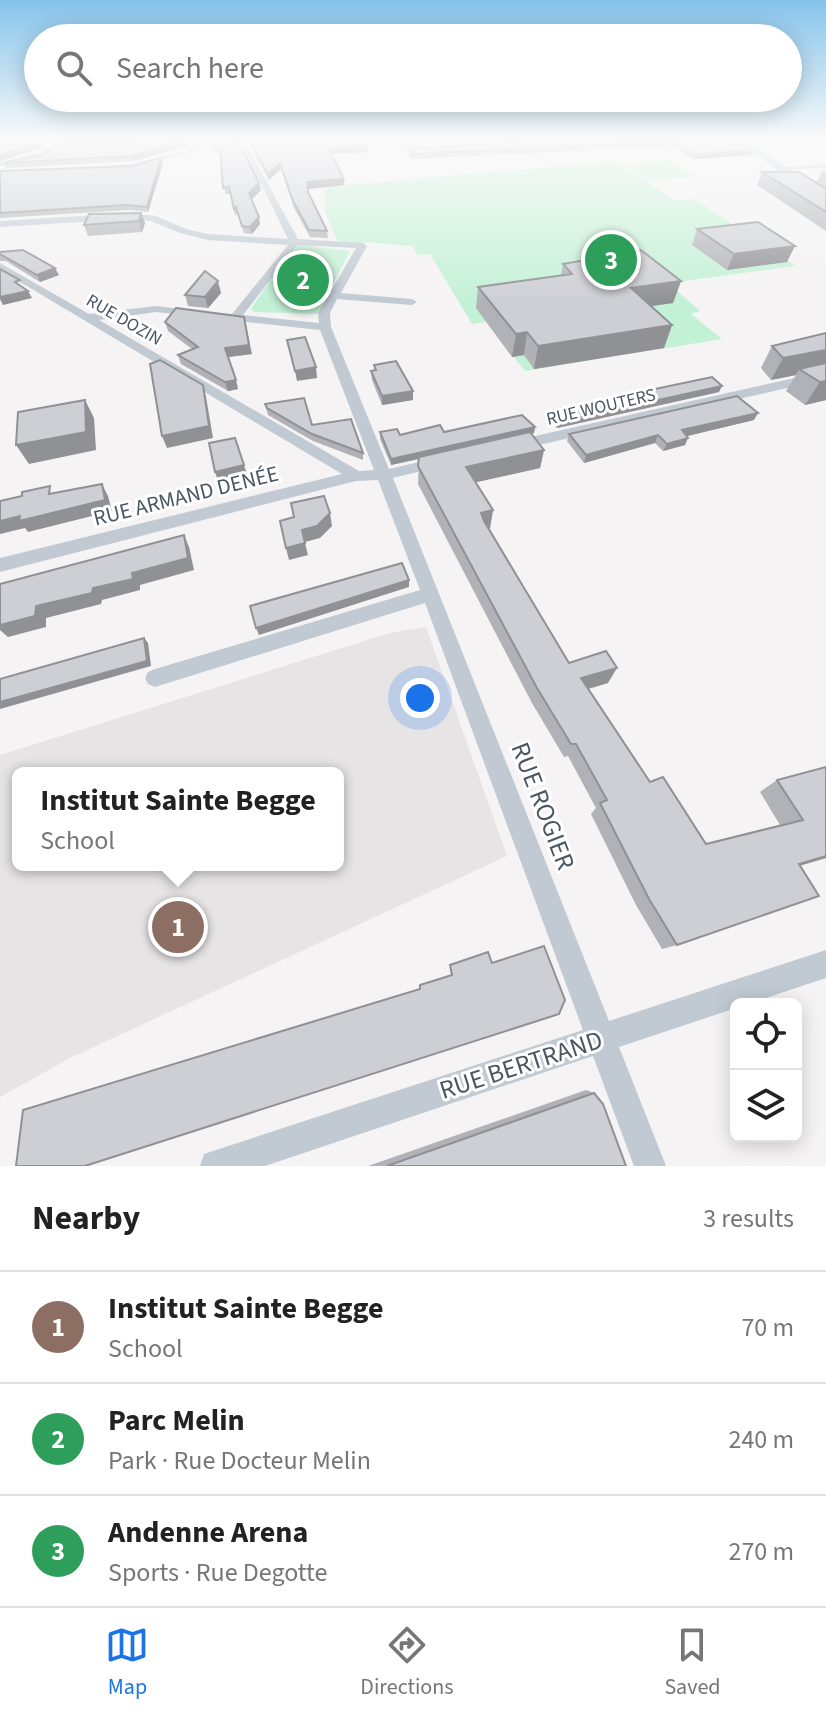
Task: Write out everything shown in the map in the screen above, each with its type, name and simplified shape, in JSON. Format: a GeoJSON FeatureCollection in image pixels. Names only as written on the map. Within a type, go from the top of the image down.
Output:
{"type":"FeatureCollection","features":[{"type":"Feature","properties":{"kind":"street"},"geometry":{"type":"LineString","coordinates":[[269,194],[295,242]]}},
{"type":"Feature","properties":{"kind":"street"},"geometry":{"type":"LineString","coordinates":[[0,224],[129,216],[153,218],[183,231],[208,237],[362,246],[324,313],[325,327],[156,309],[84,318]]}},
{"type":"Feature","properties":{"kind":"street"},"geometry":{"type":"LineString","coordinates":[[235,317],[295,242]]}},
{"type":"Feature","properties":{"kind":"street","name":"RUE DOZIN"},"geometry":{"type":"LineString","coordinates":[[0,266],[356,476]]}},
{"type":"Feature","properties":{"kind":"street"},"geometry":{"type":"LineString","coordinates":[[334,296],[412,302]]}},
{"type":"Feature","properties":{"kind":"street","name":"RUE ROGIER"},"geometry":{"type":"LineString","coordinates":[[325,327],[650,1166]]}},
{"type":"Feature","properties":{"kind":"street","name":"RUE WOUTERS"},"geometry":{"type":"LineString","coordinates":[[490,451],[826,375]]}},
{"type":"Feature","properties":{"kind":"street"},"geometry":{"type":"LineString","coordinates":[[384,475],[460,457]]}},
{"type":"Feature","properties":{"kind":"street","name":"RUE ARMAND DENÉE"},"geometry":{"type":"LineString","coordinates":[[0,565],[356,476],[384,475]]}},
{"type":"Feature","properties":{"kind":"street"},"geometry":{"type":"LineString","coordinates":[[155,678],[431,594]]}},
{"type":"Feature","properties":{"kind":"street","name":"RUE BERTRAND"},"geometry":{"type":"LineString","coordinates":[[216,1166],[826,964]]}},
{"type":"Feature","properties":{"kind":"shaded area"},"geometry":{"type":"Polygon","coordinates":[[[426,627],[507,856],[72,1057],[0,1097],[0,755],[390,633],[426,627]]]}},
{"type":"Feature","properties":{"kind":"green space"},"geometry":{"type":"Polygon","coordinates":[[[325,194],[666,194],[674,200],[694,199],[796,266],[668,283],[700,311],[691,314],[722,339],[525,371],[486,322],[472,324],[430,254],[417,255],[413,246],[367,242],[362,246],[339,244],[325,212],[325,194]]]}},
{"type":"Feature","properties":{"kind":"green space"},"geometry":{"type":"Polygon","coordinates":[[[299,245],[350,251],[318,314],[254,312],[251,309],[292,247],[299,245]]]}},
{"type":"Feature","properties":{"kind":"building"},"geometry":{"type":"Polygon","coordinates":[[[0,194],[151,194],[147,207],[127,205],[0,213],[0,194]]]}},
{"type":"Feature","properties":{"kind":"building"},"geometry":{"type":"Polygon","coordinates":[[[231,194],[250,194],[259,217],[250,227],[242,226],[236,207],[234,209],[231,194]]]}},
{"type":"Feature","properties":{"kind":"building"},"geometry":{"type":"Polygon","coordinates":[[[291,194],[309,194],[327,231],[309,230],[291,194]]]}},
{"type":"Feature","properties":{"kind":"building"},"geometry":{"type":"Polygon","coordinates":[[[798,194],[826,194],[826,212],[798,194]]]}},
{"type":"Feature","properties":{"kind":"building"},"geometry":{"type":"Polygon","coordinates":[[[141,213],[139,221],[84,225],[89,214],[141,213]]]}},
{"type":"Feature","properties":{"kind":"building"},"geometry":{"type":"Polygon","coordinates":[[[758,222],[795,246],[734,254],[697,229],[758,222]]]}},
{"type":"Feature","properties":{"kind":"building"},"geometry":{"type":"Polygon","coordinates":[[[23,250],[55,268],[37,275],[0,254],[23,250]]]}},
{"type":"Feature","properties":{"kind":"building"},"geometry":{"type":"Polygon","coordinates":[[[641,250],[681,281],[631,288],[672,325],[538,346],[527,332],[516,334],[478,287],[572,274],[563,264],[641,250]]]}},
{"type":"Feature","properties":{"kind":"building"},"geometry":{"type":"Polygon","coordinates":[[[0,269],[20,280],[15,282],[28,291],[0,297],[0,269]]]}},
{"type":"Feature","properties":{"kind":"building"},"geometry":{"type":"Polygon","coordinates":[[[205,271],[218,281],[205,297],[185,295],[205,271]]]}},
{"type":"Feature","properties":{"kind":"building"},"geometry":{"type":"Polygon","coordinates":[[[176,308],[244,317],[249,345],[225,348],[236,380],[225,382],[178,355],[198,347],[165,322],[176,308]]]}},
{"type":"Feature","properties":{"kind":"building"},"geometry":{"type":"Polygon","coordinates":[[[826,333],[826,350],[783,358],[772,346],[826,333]]]}},
{"type":"Feature","properties":{"kind":"building"},"geometry":{"type":"Polygon","coordinates":[[[305,337],[316,367],[295,371],[287,340],[305,337]]]}},
{"type":"Feature","properties":{"kind":"building"},"geometry":{"type":"Polygon","coordinates":[[[160,360],[203,385],[209,426],[162,436],[150,364],[160,360]]]}},
{"type":"Feature","properties":{"kind":"building"},"geometry":{"type":"Polygon","coordinates":[[[396,361],[413,391],[382,396],[371,371],[376,370],[374,365],[396,361]]]}},
{"type":"Feature","properties":{"kind":"building"},"geometry":{"type":"Polygon","coordinates":[[[826,363],[826,381],[820,382],[799,369],[826,363]]]}},
{"type":"Feature","properties":{"kind":"building"},"geometry":{"type":"Polygon","coordinates":[[[712,377],[722,386],[558,422],[550,411],[712,377]]]}},
{"type":"Feature","properties":{"kind":"building"},"geometry":{"type":"Polygon","coordinates":[[[737,396],[758,413],[682,430],[688,438],[667,444],[658,435],[586,455],[569,434],[737,396]]]}},
{"type":"Feature","properties":{"kind":"building"},"geometry":{"type":"Polygon","coordinates":[[[304,398],[312,425],[351,419],[363,453],[312,434],[265,404],[304,398]]]}},
{"type":"Feature","properties":{"kind":"building"},"geometry":{"type":"Polygon","coordinates":[[[85,400],[86,432],[16,445],[18,412],[85,400]]]}},
{"type":"Feature","properties":{"kind":"building"},"geometry":{"type":"Polygon","coordinates":[[[522,415],[535,427],[391,459],[380,432],[397,429],[400,435],[440,425],[444,432],[522,415]]]}},
{"type":"Feature","properties":{"kind":"building"},"geometry":{"type":"Polygon","coordinates":[[[530,432],[544,450],[466,467],[493,510],[481,513],[484,521],[569,663],[606,651],[617,668],[581,678],[650,782],[663,777],[706,844],[803,820],[777,780],[826,767],[826,856],[799,864],[819,896],[677,945],[649,899],[600,803],[607,800],[576,744],[571,744],[537,688],[418,466],[419,457],[530,432]]]}},
{"type":"Feature","properties":{"kind":"building"},"geometry":{"type":"Polygon","coordinates":[[[235,438],[244,465],[215,472],[209,443],[235,438]]]}},
{"type":"Feature","properties":{"kind":"building"},"geometry":{"type":"Polygon","coordinates":[[[102,484],[105,500],[19,521],[20,516],[0,521],[0,501],[22,496],[22,492],[50,486],[49,494],[102,484]]]}},
{"type":"Feature","properties":{"kind":"building"},"geometry":{"type":"Polygon","coordinates":[[[324,496],[330,513],[317,526],[302,530],[305,543],[286,548],[280,521],[294,517],[291,503],[324,496]]]}},
{"type":"Feature","properties":{"kind":"building"},"geometry":{"type":"Polygon","coordinates":[[[184,535],[188,558],[132,573],[133,579],[93,588],[92,593],[36,606],[35,616],[0,625],[0,584],[184,535]]]}},
{"type":"Feature","properties":{"kind":"building"},"geometry":{"type":"Polygon","coordinates":[[[402,563],[409,580],[256,628],[250,606],[402,563]]]}},
{"type":"Feature","properties":{"kind":"building"},"geometry":{"type":"Polygon","coordinates":[[[144,638],[147,661],[0,702],[0,679],[144,638]]]}},
{"type":"Feature","properties":{"kind":"building"},"geometry":{"type":"Polygon","coordinates":[[[544,946],[565,1000],[559,1014],[85,1166],[16,1166],[23,1110],[420,989],[420,985],[452,975],[450,965],[488,952],[492,963],[544,946]]]}},
{"type":"Feature","properties":{"kind":"building"},"geometry":{"type":"Polygon","coordinates":[[[594,1093],[603,1104],[626,1166],[387,1166],[594,1093]]]}},
{"type":"Feature","properties":{"kind":"place","name":"Andenne Arena"},"geometry":{"type":"Point","coordinates":[611,260]}},
{"type":"Feature","properties":{"kind":"place","name":"Parc Melin"},"geometry":{"type":"Point","coordinates":[303,280]}},
{"type":"Feature","properties":{"kind":"place","name":"Institut Sainte Begge"},"geometry":{"type":"Point","coordinates":[178,927]}}]}
